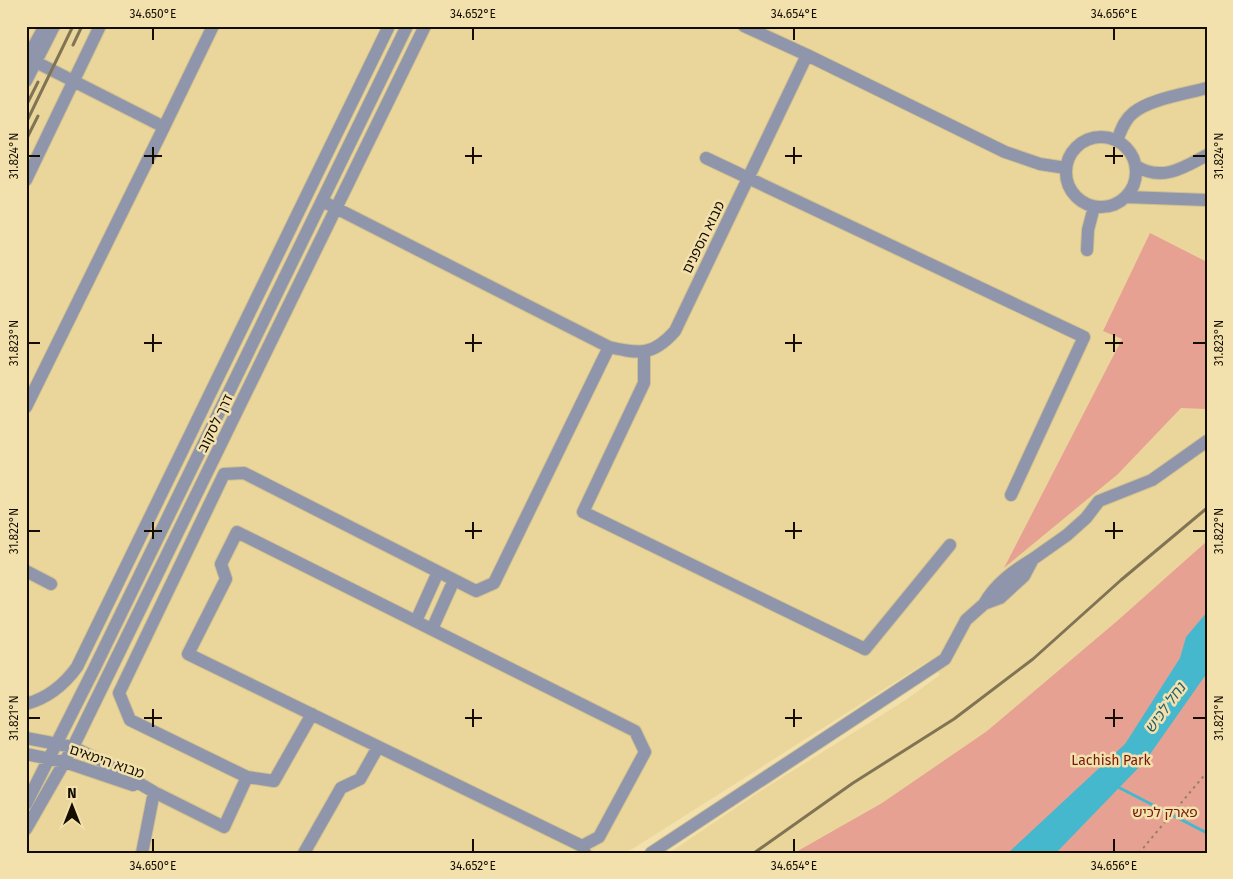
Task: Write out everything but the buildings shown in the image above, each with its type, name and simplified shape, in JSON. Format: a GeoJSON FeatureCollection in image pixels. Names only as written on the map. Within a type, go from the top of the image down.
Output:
{"type":"FeatureCollection","features":[{"type":"Feature","properties":{"kind":"street"},"geometry":{"type":"LineString","coordinates":[[26,80],[29,59],[45,26]]}},
{"type":"Feature","properties":{"kind":"street"},"geometry":{"type":"LineString","coordinates":[[29,59],[54,26]]}},
{"type":"Feature","properties":{"kind":"street"},"geometry":{"type":"LineString","coordinates":[[26,180],[100,26]]}},
{"type":"Feature","properties":{"kind":"street"},"geometry":{"type":"LineString","coordinates":[[26,406],[213,26]]}},
{"type":"Feature","properties":{"kind":"street"},"geometry":{"type":"LineString","coordinates":[[26,704],[51,693],[67,681],[77,667],[389,26]]}},
{"type":"Feature","properties":{"kind":"street","name":"דרך לסקוב"},"geometry":{"type":"LineString","coordinates":[[26,804],[407,26]]}},
{"type":"Feature","properties":{"kind":"street","name":"דרך לסקוב"},"geometry":{"type":"LineString","coordinates":[[26,829],[73,748],[425,26]]}},
{"type":"Feature","properties":{"kind":"street"},"geometry":{"type":"LineString","coordinates":[[744,26],[1005,152],[1040,164],[1066,168]]}},
{"type":"Feature","properties":{"kind":"street","name":"מבוא הספנים"},"geometry":{"type":"LineString","coordinates":[[644,352],[656,348],[676,331],[807,55]]}},
{"type":"Feature","properties":{"kind":"street"},"geometry":{"type":"LineString","coordinates":[[29,59],[164,127]]}},
{"type":"Feature","properties":{"kind":"street"},"geometry":{"type":"LineString","coordinates":[[1117,140],[1125,122],[1133,113],[1153,103],[1207,88]]}},
{"type":"Feature","properties":{"kind":"street"},"geometry":{"type":"LineString","coordinates":[[1095,137],[1117,140],[1126,146],[1133,156],[1136,166],[1136,178],[1133,188],[1126,197],[1112,206],[1094,206],[1084,203],[1076,197],[1066,179],[1069,157],[1075,148],[1084,141],[1095,137]]}},
{"type":"Feature","properties":{"kind":"street"},"geometry":{"type":"LineString","coordinates":[[1136,166],[1146,172],[1165,174],[1207,155]]}},
{"type":"Feature","properties":{"kind":"street"},"geometry":{"type":"LineString","coordinates":[[706,158],[1084,337],[1011,495]]}},
{"type":"Feature","properties":{"kind":"street"},"geometry":{"type":"LineString","coordinates":[[1126,197],[1207,200]]}},
{"type":"Feature","properties":{"kind":"street"},"geometry":{"type":"LineString","coordinates":[[322,201],[609,347],[632,352],[644,352],[644,383],[583,512],[864,649],[950,545]]}},
{"type":"Feature","properties":{"kind":"street"},"geometry":{"type":"LineString","coordinates":[[1087,250],[1088,230],[1094,206]]}},
{"type":"Feature","properties":{"kind":"street"},"geometry":{"type":"LineString","coordinates":[[312,714],[274,781],[247,778],[130,720],[119,693],[224,474],[244,473],[476,591],[494,583],[609,347]]}},
{"type":"Feature","properties":{"kind":"street"},"geometry":{"type":"LineString","coordinates":[[651,853],[945,659],[966,620],[984,604],[1000,598],[1024,576],[1033,559],[1067,535],[1086,518],[1099,501],[1152,480],[1207,441]]}},
{"type":"Feature","properties":{"kind":"street"},"geometry":{"type":"LineString","coordinates":[[237,532],[416,622],[635,731],[645,752],[599,837],[583,849],[188,654],[226,579],[221,564],[237,532]]}},
{"type":"Feature","properties":{"kind":"street"},"geometry":{"type":"LineString","coordinates":[[26,571],[51,584]]}},
{"type":"Feature","properties":{"kind":"street"},"geometry":{"type":"LineString","coordinates":[[416,622],[438,572]]}},
{"type":"Feature","properties":{"kind":"street"},"geometry":{"type":"LineString","coordinates":[[432,629],[454,580]]}},
{"type":"Feature","properties":{"kind":"street","name":"מבוא הימאים"},"geometry":{"type":"LineString","coordinates":[[26,738],[73,748],[103,762],[154,792],[224,827],[247,778]]}},
{"type":"Feature","properties":{"kind":"street"},"geometry":{"type":"LineString","coordinates":[[304,853],[341,788],[360,779],[378,747]]}},
{"type":"Feature","properties":{"kind":"street","name":"מבוא הימאים"},"geometry":{"type":"LineString","coordinates":[[26,754],[65,762],[154,792]]}},
{"type":"Feature","properties":{"kind":"street"},"geometry":{"type":"LineString","coordinates":[[145,852],[154,792]]}},
{"type":"Feature","properties":{"kind":"path"},"geometry":{"type":"LineString","coordinates":[[1139,853],[1207,772]]}},
{"type":"Feature","properties":{"kind":"shaded area"},"geometry":{"type":"Polygon","coordinates":[[[26,26],[1207,26],[1207,541],[1117,621],[987,731],[882,803],[794,853],[669,853],[762,790],[904,701],[940,675],[930,660],[626,853],[26,853],[26,26]]]}},
{"type":"Feature","properties":{"kind":"green space"},"geometry":{"type":"Polygon","coordinates":[[[1150,233],[1207,262],[1207,409],[1181,408],[1118,474],[1004,568],[1122,339],[1103,331],[1150,233]]]}},
{"type":"Feature","properties":{"kind":"green space","name":"Lachish Park"},"geometry":{"type":"Polygon","coordinates":[[[1207,541],[1207,853],[794,853],[882,803],[987,731],[1117,621],[1207,541]]]}},
{"type":"Feature","properties":{"kind":"water","name":"נחל לכיש"},"geometry":{"type":"Polygon","coordinates":[[[1207,612],[1207,673],[1146,760],[1056,853],[1008,853],[1125,744],[1180,658],[1186,637],[1207,612]]]}},
{"type":"Feature","properties":{"kind":"waterway"},"geometry":{"type":"LineString","coordinates":[[1116,786],[1207,833]]}},
{"type":"Feature","properties":{"kind":"railway"},"geometry":{"type":"LineString","coordinates":[[26,123],[73,26]]}},
{"type":"Feature","properties":{"kind":"railway"},"geometry":{"type":"LineString","coordinates":[[73,45],[82,26]]}},
{"type":"Feature","properties":{"kind":"railway"},"geometry":{"type":"LineString","coordinates":[[26,106],[38,82]]}},
{"type":"Feature","properties":{"kind":"railway"},"geometry":{"type":"LineString","coordinates":[[26,140],[38,116]]}},
{"type":"Feature","properties":{"kind":"railway"},"geometry":{"type":"LineString","coordinates":[[754,853],[853,783],[954,719],[1033,659],[1121,580],[1207,508]]}},
{"type":"Feature","properties":{"kind":"park label","name":"פארק לכיש"},"geometry":{"type":"Point","coordinates":[1165,812]}}]}
